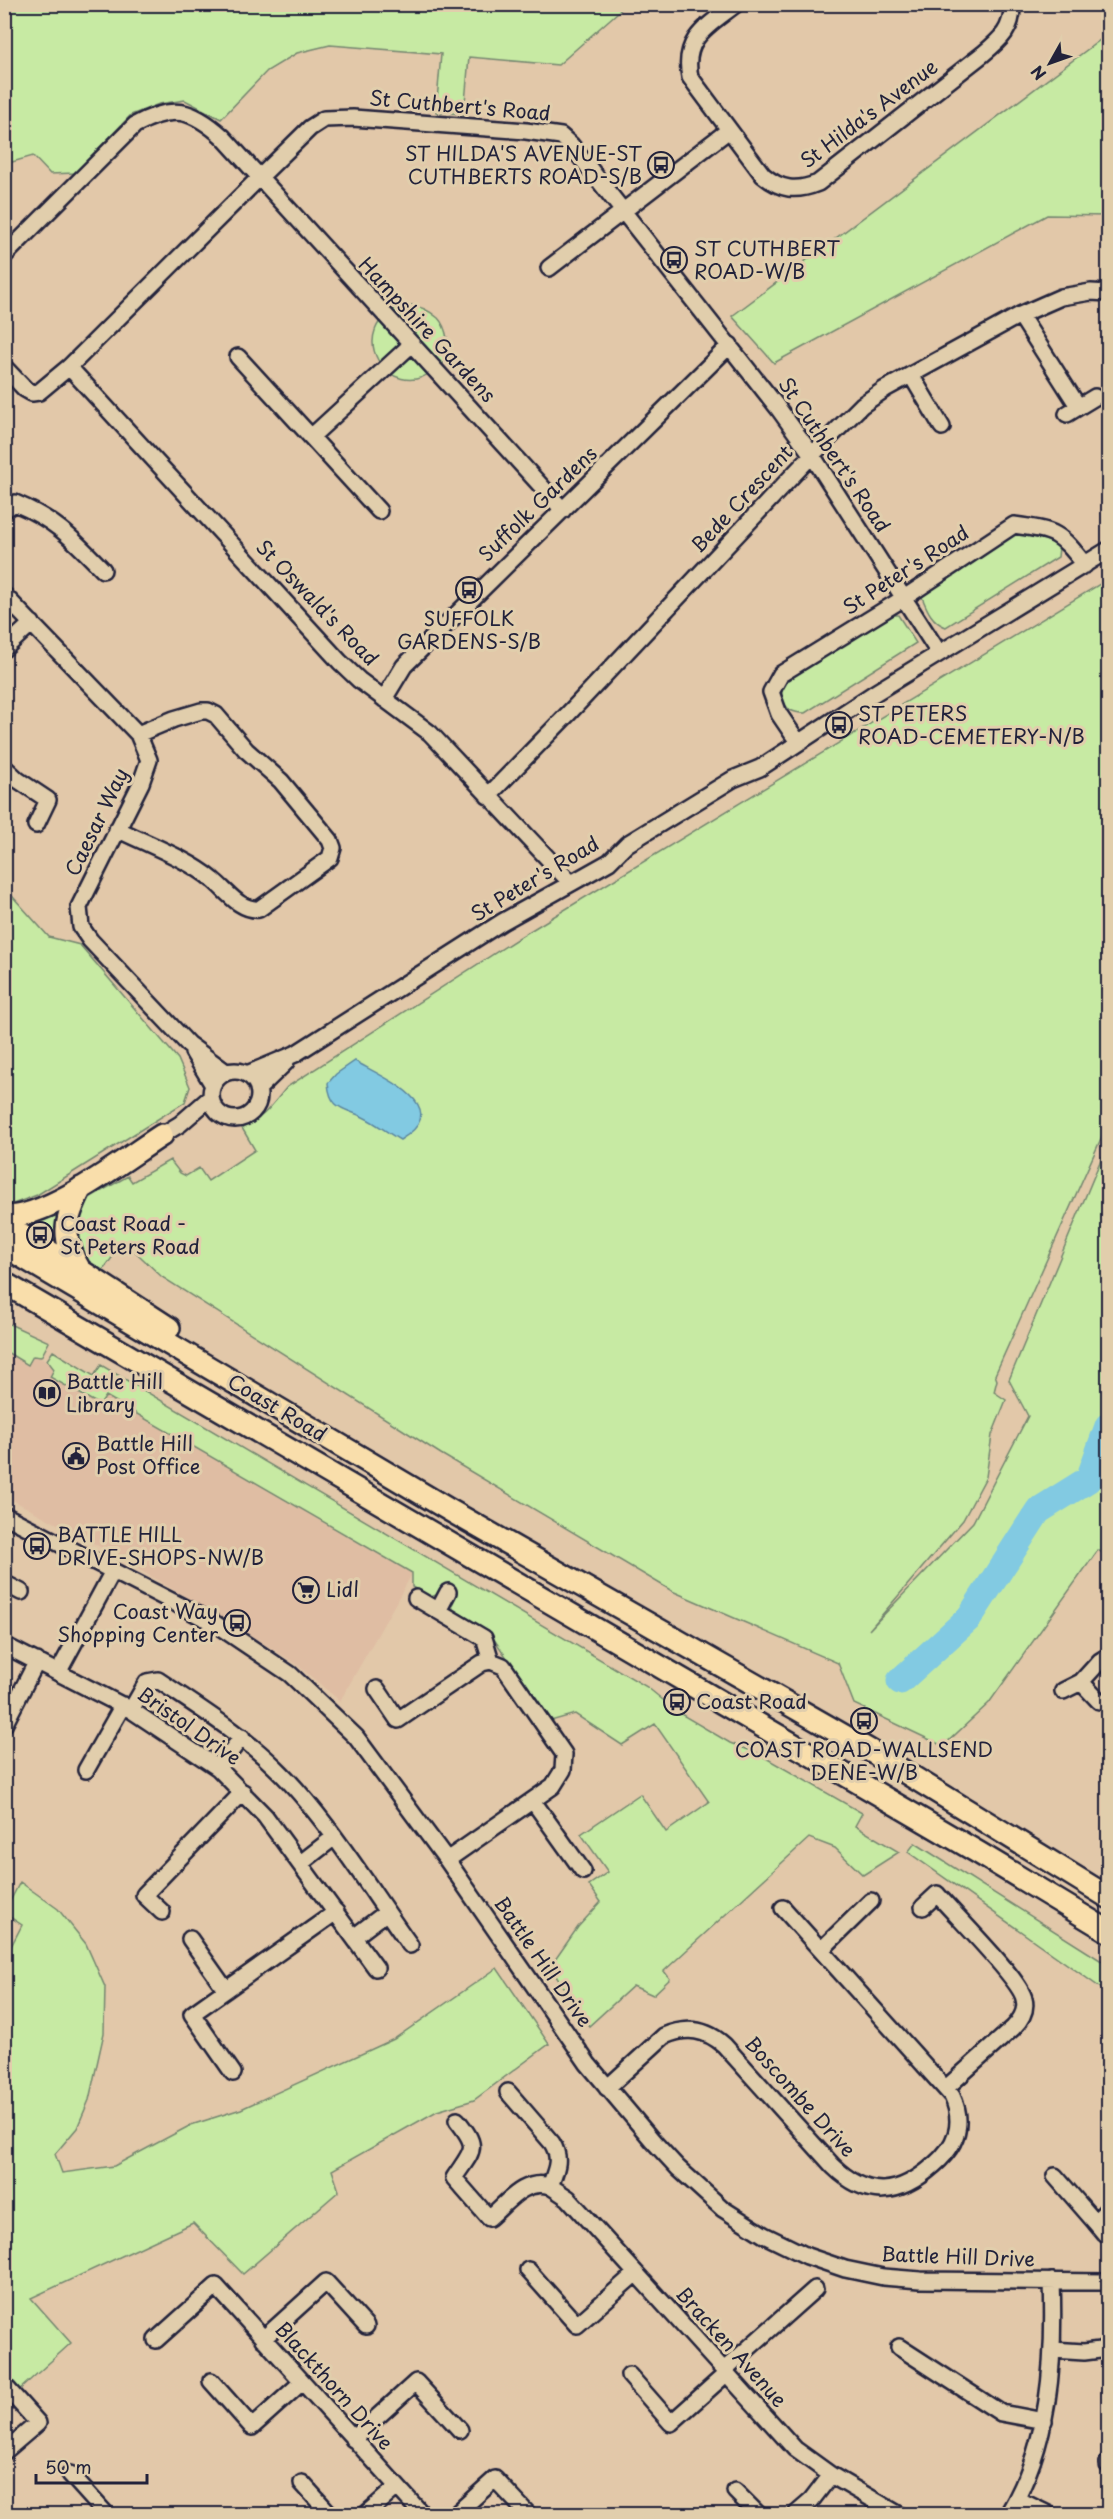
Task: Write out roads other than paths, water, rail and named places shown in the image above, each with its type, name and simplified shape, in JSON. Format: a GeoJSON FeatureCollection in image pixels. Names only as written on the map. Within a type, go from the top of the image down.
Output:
{"type":"FeatureCollection","features":[{"type":"Feature","properties":{"kind":"highway"},"geometry":{"type":"LineString","coordinates":[[4,1217],[33,1213],[81,1188],[162,1135]]}},
{"type":"Feature","properties":{"kind":"highway"},"geometry":{"type":"LineString","coordinates":[[80,1270],[69,1251],[66,1232],[71,1208],[81,1188]]}},
{"type":"Feature","properties":{"kind":"highway"},"geometry":{"type":"LineString","coordinates":[[4,1225],[80,1270],[451,1511]]}},
{"type":"Feature","properties":{"kind":"highway","name":"Coast Road"},"geometry":{"type":"LineString","coordinates":[[4,1246],[451,1511],[869,1750],[1108,1898]]}},
{"type":"Feature","properties":{"kind":"highway","name":"Coast Road"},"geometry":{"type":"LineString","coordinates":[[4,1283],[979,1853],[1108,1931]]}},
{"type":"Feature","properties":{"kind":"highway"},"geometry":{"type":"LineString","coordinates":[[869,1750],[1108,1883]]}},
{"type":"Feature","properties":{"kind":"highway"},"geometry":{"type":"LineString","coordinates":[[979,1853],[1108,1940]]}},
{"type":"Feature","properties":{"kind":"street","name":"St Hilda's Avenue"},"geometry":{"type":"LineString","coordinates":[[736,4],[699,33],[690,48],[688,64],[690,77],[763,175],[772,183],[786,189],[805,188],[818,183],[1003,37],[1009,27],[1012,4]]}},
{"type":"Feature","properties":{"kind":"street","name":"Hampshire Gardens"},"geometry":{"type":"LineString","coordinates":[[4,256],[135,125],[154,114],[180,112],[203,120],[259,178],[563,510]]}},
{"type":"Feature","properties":{"kind":"street","name":"St Cuthbert's Road"},"geometry":{"type":"LineString","coordinates":[[4,367],[25,389],[32,393],[39,392],[69,367],[310,128],[324,119],[353,118],[526,130],[561,136],[571,145],[730,345],[812,455],[939,653]]}},
{"type":"Feature","properties":{"kind":"street"},"geometry":{"type":"LineString","coordinates":[[549,268],[729,130]]}},
{"type":"Feature","properties":{"kind":"street","name":"Bede Crescent"},"geometry":{"type":"LineString","coordinates":[[488,796],[862,405],[911,375],[1020,315],[1061,297],[1091,292],[1108,293]]}},
{"type":"Feature","properties":{"kind":"street"},"geometry":{"type":"LineString","coordinates":[[1020,315],[1072,410],[1095,397]]}},
{"type":"Feature","properties":{"kind":"street"},"geometry":{"type":"LineString","coordinates":[[311,437],[412,344]]}},
{"type":"Feature","properties":{"kind":"street","name":"Suffolk Gardens"},"geometry":{"type":"LineString","coordinates":[[384,699],[404,666],[730,345]]}},
{"type":"Feature","properties":{"kind":"street"},"geometry":{"type":"LineString","coordinates":[[238,357],[379,511]]}},
{"type":"Feature","properties":{"kind":"street","name":"St Oswald's Road"},"geometry":{"type":"LineString","coordinates":[[69,367],[340,662],[430,733],[570,882]]}},
{"type":"Feature","properties":{"kind":"street"},"geometry":{"type":"LineString","coordinates":[[911,375],[942,427]]}},
{"type":"Feature","properties":{"kind":"street"},"geometry":{"type":"LineString","coordinates":[[4,510],[15,503],[57,524],[103,570]]}},
{"type":"Feature","properties":{"kind":"street","name":"St Peter's Road"},"geometry":{"type":"LineString","coordinates":[[798,742],[778,714],[771,692],[781,674],[904,598],[1014,525],[1043,529],[1063,538],[1085,565]]}},
{"type":"Feature","properties":{"kind":"street","name":"St Peter's Road"},"geometry":{"type":"LineString","coordinates":[[180,1124],[212,1091],[219,1076],[226,1072],[240,1071],[247,1074],[295,1054],[502,922],[609,862],[627,844],[733,779],[760,768],[939,653],[1108,550]]}},
{"type":"Feature","properties":{"kind":"street","name":"Caesar Way"},"geometry":{"type":"LineString","coordinates":[[4,595],[138,734],[149,760],[141,783],[79,907],[81,927],[90,940],[188,1044],[226,1072]]}},
{"type":"Feature","properties":{"kind":"street"},"geometry":{"type":"LineString","coordinates":[[4,649],[32,623]]}},
{"type":"Feature","properties":{"kind":"street"},"geometry":{"type":"LineString","coordinates":[[117,830],[211,878],[242,906],[252,910],[259,909],[330,858],[333,848],[330,840],[280,781],[246,750],[216,715],[208,711],[201,711],[138,734]]}},
{"type":"Feature","properties":{"kind":"street"},"geometry":{"type":"LineString","coordinates":[[4,767],[18,780],[48,800],[36,825]]}},
{"type":"Feature","properties":{"kind":"street","name":"Caesar Way"},"geometry":{"type":"LineString","coordinates":[[188,1044],[212,1091]]}},
{"type":"Feature","properties":{"kind":"street","name":"St Peter's Road"},"geometry":{"type":"LineString","coordinates":[[162,1135],[180,1124],[218,1112],[232,1118],[248,1114],[258,1101],[258,1089],[295,1054]]}},
{"type":"Feature","properties":{"kind":"street"},"geometry":{"type":"LineString","coordinates":[[247,1074],[258,1089]]}},
{"type":"Feature","properties":{"kind":"street"},"geometry":{"type":"LineString","coordinates":[[212,1091],[218,1112]]}},
{"type":"Feature","properties":{"kind":"street","name":"Battle Hill Drive"},"geometry":{"type":"LineString","coordinates":[[4,1515],[214,1623],[290,1674],[356,1737],[447,1860],[607,2088],[653,2141],[704,2193],[744,2223],[807,2256],[845,2269],[901,2279],[1108,2282]]}},
{"type":"Feature","properties":{"kind":"street"},"geometry":{"type":"LineString","coordinates":[[59,1671],[112,1570]]}},
{"type":"Feature","properties":{"kind":"street"},"geometry":{"type":"LineString","coordinates":[[4,1584],[21,1592]]}},
{"type":"Feature","properties":{"kind":"street"},"geometry":{"type":"LineString","coordinates":[[438,1611],[448,1592]]}},
{"type":"Feature","properties":{"kind":"street"},"geometry":{"type":"LineString","coordinates":[[416,1598],[484,1638],[491,1661]]}},
{"type":"Feature","properties":{"kind":"street","name":"Bristol Drive"},"geometry":{"type":"LineString","coordinates":[[4,1645],[127,1707],[218,1768],[243,1792],[301,1863],[376,1968]]}},
{"type":"Feature","properties":{"kind":"street"},"geometry":{"type":"LineString","coordinates":[[1063,1691],[1081,1682],[1100,1661],[1108,1656]]}},
{"type":"Feature","properties":{"kind":"street"},"geometry":{"type":"LineString","coordinates":[[4,1725],[37,1660]]}},
{"type":"Feature","properties":{"kind":"street"},"geometry":{"type":"LineString","coordinates":[[377,1689],[398,1720],[482,1663],[491,1661],[503,1666],[564,1754],[563,1770],[553,1786],[447,1860]]}},
{"type":"Feature","properties":{"kind":"street"},"geometry":{"type":"LineString","coordinates":[[86,1770],[127,1707],[147,1682],[158,1680],[242,1737],[276,1767],[302,1796],[410,1945]]}},
{"type":"Feature","properties":{"kind":"street"},"geometry":{"type":"LineString","coordinates":[[1081,1682],[1099,1701]]}},
{"type":"Feature","properties":{"kind":"street"},"geometry":{"type":"LineString","coordinates":[[218,1768],[242,1737]]}},
{"type":"Feature","properties":{"kind":"street"},"geometry":{"type":"LineString","coordinates":[[162,1912],[144,1895],[243,1792]]}},
{"type":"Feature","properties":{"kind":"street"},"geometry":{"type":"LineString","coordinates":[[533,1801],[584,1871]]}},
{"type":"Feature","properties":{"kind":"street"},"geometry":{"type":"LineString","coordinates":[[301,1863],[333,1838]]}},
{"type":"Feature","properties":{"kind":"street"},"geometry":{"type":"LineString","coordinates":[[923,1907],[937,1894],[1017,1984],[1024,1997],[1024,2010],[1019,2022],[946,2088]]}},
{"type":"Feature","properties":{"kind":"street"},"geometry":{"type":"LineString","coordinates":[[821,1950],[871,1901]]}},
{"type":"Feature","properties":{"kind":"street","name":"Boscombe Drive"},"geometry":{"type":"LineString","coordinates":[[607,2088],[664,2036],[686,2030],[707,2033],[724,2045],[842,2175],[860,2186],[889,2190],[908,2185],[943,2157],[958,2132],[959,2114],[952,2096],[783,1908]]}},
{"type":"Feature","properties":{"kind":"street"},"geometry":{"type":"LineString","coordinates":[[233,2073],[192,2014],[336,1912]]}},
{"type":"Feature","properties":{"kind":"street"},"geometry":{"type":"LineString","coordinates":[[354,1937],[387,1912]]}},
{"type":"Feature","properties":{"kind":"street"},"geometry":{"type":"LineString","coordinates":[[190,1939],[226,1990]]}},
{"type":"Feature","properties":{"kind":"street"},"geometry":{"type":"LineString","coordinates":[[457,2120],[473,2144],[468,2157],[454,2178],[489,2218],[524,2187],[542,2183],[550,2186],[558,2166],[557,2152],[508,2092]]}},
{"type":"Feature","properties":{"kind":"street"},"geometry":{"type":"LineString","coordinates":[[1055,2176],[1106,2234]]}},
{"type":"Feature","properties":{"kind":"street","name":"Bracken Avenue"},"geometry":{"type":"LineString","coordinates":[[550,2186],[568,2198],[795,2449],[831,2475],[898,2514]]}},
{"type":"Feature","properties":{"kind":"street"},"geometry":{"type":"LineString","coordinates":[[1095,2222],[1108,2209]]}},
{"type":"Feature","properties":{"kind":"street"},"geometry":{"type":"LineString","coordinates":[[528,2270],[577,2325],[636,2273]]}},
{"type":"Feature","properties":{"kind":"street"},"geometry":{"type":"LineString","coordinates":[[1008,2514],[1017,2499],[1036,2451],[1044,2421],[1052,2350],[1052,2281]]}},
{"type":"Feature","properties":{"kind":"street"},"geometry":{"type":"LineString","coordinates":[[263,2339],[326,2282],[366,2326]]}},
{"type":"Feature","properties":{"kind":"street","name":"Blackthorn Drive"},"geometry":{"type":"LineString","coordinates":[[156,2340],[216,2286],[422,2514]]}},
{"type":"Feature","properties":{"kind":"street"},"geometry":{"type":"LineString","coordinates":[[629,2374],[671,2423],[815,2289]]}},
{"type":"Feature","properties":{"kind":"street"},"geometry":{"type":"LineString","coordinates":[[899,2347],[1001,2413],[1044,2421]]}},
{"type":"Feature","properties":{"kind":"street"},"geometry":{"type":"LineString","coordinates":[[1052,2350],[1084,2352],[1108,2349]]}},
{"type":"Feature","properties":{"kind":"street"},"geometry":{"type":"LineString","coordinates":[[211,2381],[252,2427],[302,2382]]}},
{"type":"Feature","properties":{"kind":"street"},"geometry":{"type":"LineString","coordinates":[[353,2439],[416,2382],[460,2430]]}},
{"type":"Feature","properties":{"kind":"street"},"geometry":{"type":"LineString","coordinates":[[4,2385],[38,2422],[4,2452]]}},
{"type":"Feature","properties":{"kind":"street"},"geometry":{"type":"LineString","coordinates":[[70,2474],[106,2514]]}},
{"type":"Feature","properties":{"kind":"street"},"geometry":{"type":"LineString","coordinates":[[796,2514],[811,2501],[831,2475]]}},
{"type":"Feature","properties":{"kind":"street"},"geometry":{"type":"LineString","coordinates":[[456,2514],[495,2479],[528,2514]]}},
{"type":"Feature","properties":{"kind":"street"},"geometry":{"type":"LineString","coordinates":[[302,2483],[330,2514]]}},
{"type":"Feature","properties":{"kind":"street"},"geometry":{"type":"LineString","coordinates":[[366,2514],[397,2487]]}},
{"type":"Feature","properties":{"kind":"street"},"geometry":{"type":"LineString","coordinates":[[735,2491],[758,2514]]}},
{"type":"Feature","properties":{"kind":"street"},"geometry":{"type":"LineString","coordinates":[[1017,2499],[1048,2514]]}},
{"type":"Feature","properties":{"kind":"water"},"geometry":{"type":"Polygon","coordinates":[[[355,1061],[396,1084],[418,1105],[421,1116],[416,1128],[400,1140],[368,1119],[339,1107],[332,1098],[328,1083],[336,1074],[355,1061]]]}},
{"type":"Feature","properties":{"kind":"waterway"},"geometry":{"type":"LineString","coordinates":[[900,1681],[969,1618],[1038,1511],[1089,1479],[1108,1426]]}},
{"type":"Feature","properties":{"kind":"place","name":"ST HILDA'S AVENUE-ST CUTHBERTS ROAD-S/B"},"geometry":{"type":"Point","coordinates":[661,165]}},
{"type":"Feature","properties":{"kind":"place","name":"ST CUTHBERT ROAD-W/B"},"geometry":{"type":"Point","coordinates":[674,260]}},
{"type":"Feature","properties":{"kind":"place","name":"SUFFOLK GARDENS-S/B"},"geometry":{"type":"Point","coordinates":[469,590]}},
{"type":"Feature","properties":{"kind":"place","name":"ST PETERS ROAD-CEMETERY-N/B"},"geometry":{"type":"Point","coordinates":[839,725]}},
{"type":"Feature","properties":{"kind":"place","name":"Coast Road - St Peters Road"},"geometry":{"type":"Point","coordinates":[40,1235]}},
{"type":"Feature","properties":{"kind":"place","name":"Battle Hill Library"},"geometry":{"type":"Point","coordinates":[47,1393]}},
{"type":"Feature","properties":{"kind":"place","name":"Battle Hill Post Office"},"geometry":{"type":"Point","coordinates":[76,1456]}},
{"type":"Feature","properties":{"kind":"place","name":"BATTLE HILL DRIVE-SHOPS-NW/B"},"geometry":{"type":"Point","coordinates":[37,1546]}},
{"type":"Feature","properties":{"kind":"place","name":"Lidl"},"geometry":{"type":"Point","coordinates":[306,1590]}},
{"type":"Feature","properties":{"kind":"place","name":"Coast Way Shopping Center"},"geometry":{"type":"Point","coordinates":[237,1623]}},
{"type":"Feature","properties":{"kind":"place","name":"Coast Road"},"geometry":{"type":"Point","coordinates":[677,1702]}},
{"type":"Feature","properties":{"kind":"place","name":"COAST ROAD-WALLSEND DENE-W/B"},"geometry":{"type":"Point","coordinates":[864,1721]}}]}
